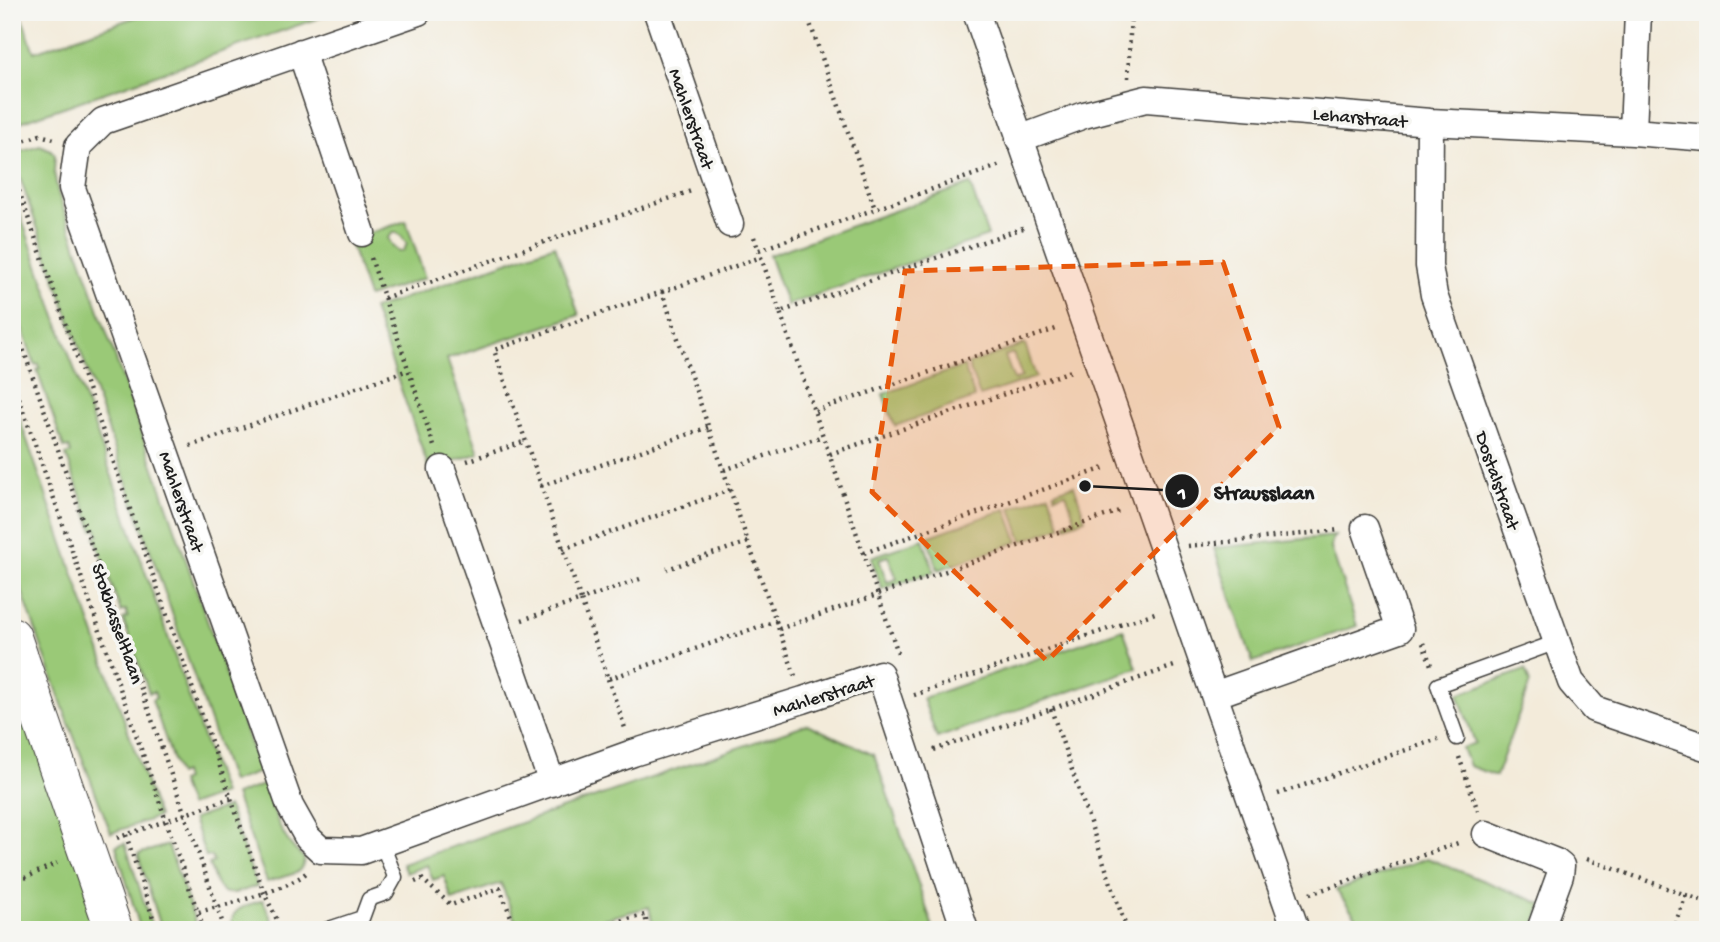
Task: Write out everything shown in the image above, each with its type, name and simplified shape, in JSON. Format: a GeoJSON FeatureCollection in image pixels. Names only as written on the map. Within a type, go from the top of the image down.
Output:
{"type":"FeatureCollection","features":[{"type":"Feature","properties":{"kind":"street"},"geometry":{"type":"LineString","coordinates":[[78,146],[103,121],[418,12]]}},
{"type":"Feature","properties":{"kind":"street","name":"Mahlerstraat"},"geometry":{"type":"LineString","coordinates":[[657,12],[730,224]]}},
{"type":"Feature","properties":{"kind":"street"},"geometry":{"type":"LineString","coordinates":[[976,12],[1296,930]]}},
{"type":"Feature","properties":{"kind":"street"},"geometry":{"type":"LineString","coordinates":[[1633,132],[1639,12]]}},
{"type":"Feature","properties":{"kind":"street"},"geometry":{"type":"LineString","coordinates":[[301,52],[362,233]]}},
{"type":"Feature","properties":{"kind":"street","name":"Leharstraat"},"geometry":{"type":"LineString","coordinates":[[1022,148],[1084,115],[1146,99],[1430,122],[1708,138]]}},
{"type":"Feature","properties":{"kind":"street","name":"Dostalstraat"},"geometry":{"type":"LineString","coordinates":[[1430,122],[1429,266],[1434,295],[1571,682],[1594,709],[1708,748]]}},
{"type":"Feature","properties":{"kind":"street","name":"Mahlerstraat"},"geometry":{"type":"LineString","coordinates":[[78,146],[72,188],[290,806],[307,838],[321,850],[361,851],[634,753],[880,674],[965,930]]}},
{"type":"Feature","properties":{"kind":"street"},"geometry":{"type":"LineString","coordinates":[[442,469],[552,783]]}},
{"type":"Feature","properties":{"kind":"street"},"geometry":{"type":"LineString","coordinates":[[1214,695],[1400,629],[1365,528]]}},
{"type":"Feature","properties":{"kind":"street"},"geometry":{"type":"LineString","coordinates":[[12,636],[114,930]]}},
{"type":"Feature","properties":{"kind":"street"},"geometry":{"type":"LineString","coordinates":[[1486,834],[1561,866],[1540,930]]}},
{"type":"Feature","properties":{"kind":"lane"},"geometry":{"type":"LineString","coordinates":[[1456,735],[1438,685],[1557,642]]}},
{"type":"Feature","properties":{"kind":"lane"},"geometry":{"type":"LineString","coordinates":[[326,930],[362,918],[369,899],[386,893],[395,877],[382,844]]}},
{"type":"Feature","properties":{"kind":"path"},"geometry":{"type":"LineString","coordinates":[[806,12],[875,209]]}},
{"type":"Feature","properties":{"kind":"path"},"geometry":{"type":"LineString","coordinates":[[1131,12],[1128,78],[1131,103]]}},
{"type":"Feature","properties":{"kind":"path"},"geometry":{"type":"LineString","coordinates":[[12,145],[40,135],[78,146]]}},
{"type":"Feature","properties":{"kind":"path"},"geometry":{"type":"LineString","coordinates":[[880,674],[903,666],[759,250],[875,209],[1022,148]]}},
{"type":"Feature","properties":{"kind":"path"},"geometry":{"type":"LineString","coordinates":[[12,171],[264,893],[282,930]]}},
{"type":"Feature","properties":{"kind":"path"},"geometry":{"type":"LineString","coordinates":[[384,298],[715,182]]}},
{"type":"Feature","properties":{"kind":"path"},"geometry":{"type":"LineString","coordinates":[[780,312],[1047,219]]}},
{"type":"Feature","properties":{"kind":"path"},"geometry":{"type":"LineString","coordinates":[[362,233],[442,469],[526,441]]}},
{"type":"Feature","properties":{"kind":"path"},"geometry":{"type":"LineString","coordinates":[[634,753],[494,350],[761,257]]}},
{"type":"Feature","properties":{"kind":"path"},"geometry":{"type":"LineString","coordinates":[[662,292],[803,700]]}},
{"type":"Feature","properties":{"kind":"path","name":"Stokhasseltlaan"},"geometry":{"type":"LineString","coordinates":[[12,317],[225,930]]}},
{"type":"Feature","properties":{"kind":"path"},"geometry":{"type":"LineString","coordinates":[[815,411],[1083,320]]}},
{"type":"Feature","properties":{"kind":"path"},"geometry":{"type":"LineString","coordinates":[[830,454],[1097,362]]}},
{"type":"Feature","properties":{"kind":"path"},"geometry":{"type":"LineString","coordinates":[[166,455],[408,370]]}},
{"type":"Feature","properties":{"kind":"path","name":"Stokhasseltlaan"},"geometry":{"type":"LineString","coordinates":[[12,378],[204,930]]}},
{"type":"Feature","properties":{"kind":"path"},"geometry":{"type":"LineString","coordinates":[[541,486],[709,427]]}},
{"type":"Feature","properties":{"kind":"path"},"geometry":{"type":"LineString","coordinates":[[723,470],[823,436]]}},
{"type":"Feature","properties":{"kind":"path"},"geometry":{"type":"LineString","coordinates":[[864,553],[1131,459]]}},
{"type":"Feature","properties":{"kind":"path"},"geometry":{"type":"LineString","coordinates":[[563,548],[730,491]]}},
{"type":"Feature","properties":{"kind":"path"},"geometry":{"type":"LineString","coordinates":[[779,629],[1146,502]]}},
{"type":"Feature","properties":{"kind":"path"},"geometry":{"type":"LineString","coordinates":[[1163,548],[1365,528]]}},
{"type":"Feature","properties":{"kind":"path"},"geometry":{"type":"LineString","coordinates":[[667,569],[748,542]]}},
{"type":"Feature","properties":{"kind":"path"},"geometry":{"type":"LineString","coordinates":[[498,629],[640,579]]}},
{"type":"Feature","properties":{"kind":"path"},"geometry":{"type":"LineString","coordinates":[[890,704],[1182,604]]}},
{"type":"Feature","properties":{"kind":"path"},"geometry":{"type":"LineString","coordinates":[[608,679],[776,621]]}},
{"type":"Feature","properties":{"kind":"path"},"geometry":{"type":"LineString","coordinates":[[1400,629],[1422,637],[1438,685]]}},
{"type":"Feature","properties":{"kind":"path"},"geometry":{"type":"LineString","coordinates":[[909,758],[1200,656]]}},
{"type":"Feature","properties":{"kind":"path"},"geometry":{"type":"LineString","coordinates":[[1051,709],[1128,930]]}},
{"type":"Feature","properties":{"kind":"path"},"geometry":{"type":"LineString","coordinates":[[1252,803],[1456,735],[1455,746],[1486,834],[1286,902]]}},
{"type":"Feature","properties":{"kind":"path"},"geometry":{"type":"LineString","coordinates":[[12,884],[87,849],[231,798]]}},
{"type":"Feature","properties":{"kind":"path"},"geometry":{"type":"LineString","coordinates":[[126,835],[157,930]]}},
{"type":"Feature","properties":{"kind":"path"},"geometry":{"type":"LineString","coordinates":[[199,912],[264,893],[305,875],[321,850]]}},
{"type":"Feature","properties":{"kind":"path"},"geometry":{"type":"LineString","coordinates":[[1561,866],[1584,857],[1708,903]]}},
{"type":"Feature","properties":{"kind":"path"},"geometry":{"type":"LineString","coordinates":[[395,877],[411,883],[422,879],[451,905],[500,888],[516,930]]}},
{"type":"Feature","properties":{"kind":"path"},"geometry":{"type":"LineString","coordinates":[[1674,930],[1686,895]]}},
{"type":"Feature","properties":{"kind":"path"},"geometry":{"type":"LineString","coordinates":[[581,930],[645,915],[648,930]]}},
{"type":"Feature","properties":{"kind":"highlighted area"},"geometry":{"type":"Polygon","coordinates":[[[1223,262],[1279,427],[1047,661],[872,492],[905,271],[1223,262]]]}},
{"type":"Feature","properties":{"kind":"green space"},"geometry":{"type":"Polygon","coordinates":[[[12,12],[20,12],[34,52],[150,12],[336,12],[12,125],[12,12]]]}},
{"type":"Feature","properties":{"kind":"green space"},"geometry":{"type":"Polygon","coordinates":[[[40,145],[55,155],[54,172],[58,193],[260,772],[231,782],[12,155],[40,145]]]}},
{"type":"Feature","properties":{"kind":"green space"},"geometry":{"type":"Polygon","coordinates":[[[970,184],[988,236],[787,305],[769,255],[970,184]]]}},
{"type":"Feature","properties":{"kind":"green space"},"geometry":{"type":"Polygon","coordinates":[[[12,191],[223,794],[189,806],[180,782],[185,780],[183,773],[178,775],[152,700],[156,698],[154,692],[149,693],[123,619],[128,617],[126,610],[121,612],[95,537],[99,535],[97,529],[93,530],[66,455],[71,453],[69,447],[64,448],[37,370],[40,369],[39,364],[35,365],[12,300],[12,191]]]}},
{"type":"Feature","properties":{"kind":"green space"},"geometry":{"type":"Polygon","coordinates":[[[406,221],[425,278],[368,297],[349,240],[406,221]],[[396,232],[388,238],[393,247],[399,252],[403,251],[407,244],[396,232]]]}},
{"type":"Feature","properties":{"kind":"green space"},"geometry":{"type":"Polygon","coordinates":[[[555,245],[579,315],[447,359],[479,453],[429,469],[373,309],[555,245]]]}},
{"type":"Feature","properties":{"kind":"green space"},"geometry":{"type":"Polygon","coordinates":[[[1025,344],[1036,377],[980,396],[968,364],[1025,344]],[[1013,353],[1005,356],[1014,380],[1022,377],[1013,353]]]}},
{"type":"Feature","properties":{"kind":"green space"},"geometry":{"type":"Polygon","coordinates":[[[964,366],[975,398],[895,426],[883,394],[964,366]]]}},
{"type":"Feature","properties":{"kind":"green space"},"geometry":{"type":"Polygon","coordinates":[[[12,397],[158,817],[111,833],[12,563],[12,397]]]}},
{"type":"Feature","properties":{"kind":"green space"},"geometry":{"type":"Polygon","coordinates":[[[1074,485],[1085,519],[1066,526],[1065,523],[1075,519],[1066,493],[1055,496],[1054,492],[1074,485]]]}},
{"type":"Feature","properties":{"kind":"green space"},"geometry":{"type":"Polygon","coordinates":[[[1049,494],[1061,527],[1022,541],[1011,508],[1049,494]]]}},
{"type":"Feature","properties":{"kind":"green space"},"geometry":{"type":"Polygon","coordinates":[[[1006,509],[1018,542],[938,570],[927,537],[1006,509]]]}},
{"type":"Feature","properties":{"kind":"green space"},"geometry":{"type":"Polygon","coordinates":[[[1335,536],[1331,548],[1357,626],[1253,662],[1214,548],[1335,536]]]}},
{"type":"Feature","properties":{"kind":"green space"},"geometry":{"type":"Polygon","coordinates":[[[923,539],[934,572],[882,589],[871,557],[923,539]],[[888,556],[879,559],[887,582],[897,579],[888,556]]]}},
{"type":"Feature","properties":{"kind":"green space"},"geometry":{"type":"Polygon","coordinates":[[[1123,629],[1137,668],[937,738],[923,698],[1123,629]]]}},
{"type":"Feature","properties":{"kind":"green space"},"geometry":{"type":"Polygon","coordinates":[[[12,658],[106,930],[12,930],[12,658]]]}},
{"type":"Feature","properties":{"kind":"green space"},"geometry":{"type":"Polygon","coordinates":[[[1525,670],[1530,683],[1496,776],[1469,766],[1462,748],[1475,743],[1458,694],[1525,670]]]}},
{"type":"Feature","properties":{"kind":"green space"},"geometry":{"type":"Polygon","coordinates":[[[807,724],[874,755],[934,930],[654,930],[649,907],[561,930],[521,930],[501,883],[452,900],[444,876],[433,880],[427,865],[406,873],[402,864],[807,724]]]}},
{"type":"Feature","properties":{"kind":"green space"},"geometry":{"type":"Polygon","coordinates":[[[265,784],[283,834],[304,858],[302,867],[296,873],[267,882],[235,795],[265,784]]]}},
{"type":"Feature","properties":{"kind":"green space"},"geometry":{"type":"Polygon","coordinates":[[[228,807],[257,886],[230,893],[224,892],[216,883],[209,864],[214,862],[211,856],[206,857],[193,819],[228,807]]]}},
{"type":"Feature","properties":{"kind":"green space"},"geometry":{"type":"Polygon","coordinates":[[[125,843],[153,930],[140,930],[116,846],[125,843]]]}},
{"type":"Feature","properties":{"kind":"green space"},"geometry":{"type":"Polygon","coordinates":[[[168,845],[198,930],[162,930],[138,854],[168,845]]]}},
{"type":"Feature","properties":{"kind":"green space"},"geometry":{"type":"Polygon","coordinates":[[[1427,858],[1542,904],[1533,930],[1366,930],[1336,890],[1427,858]]]}},
{"type":"Feature","properties":{"kind":"green space"},"geometry":{"type":"Polygon","coordinates":[[[263,900],[276,930],[232,930],[231,923],[236,912],[263,900]]]}},
{"type":"Feature","properties":{"kind":"place","name":"Strausslaan"},"geometry":{"type":"Point","coordinates":[1085,486]}}]}
